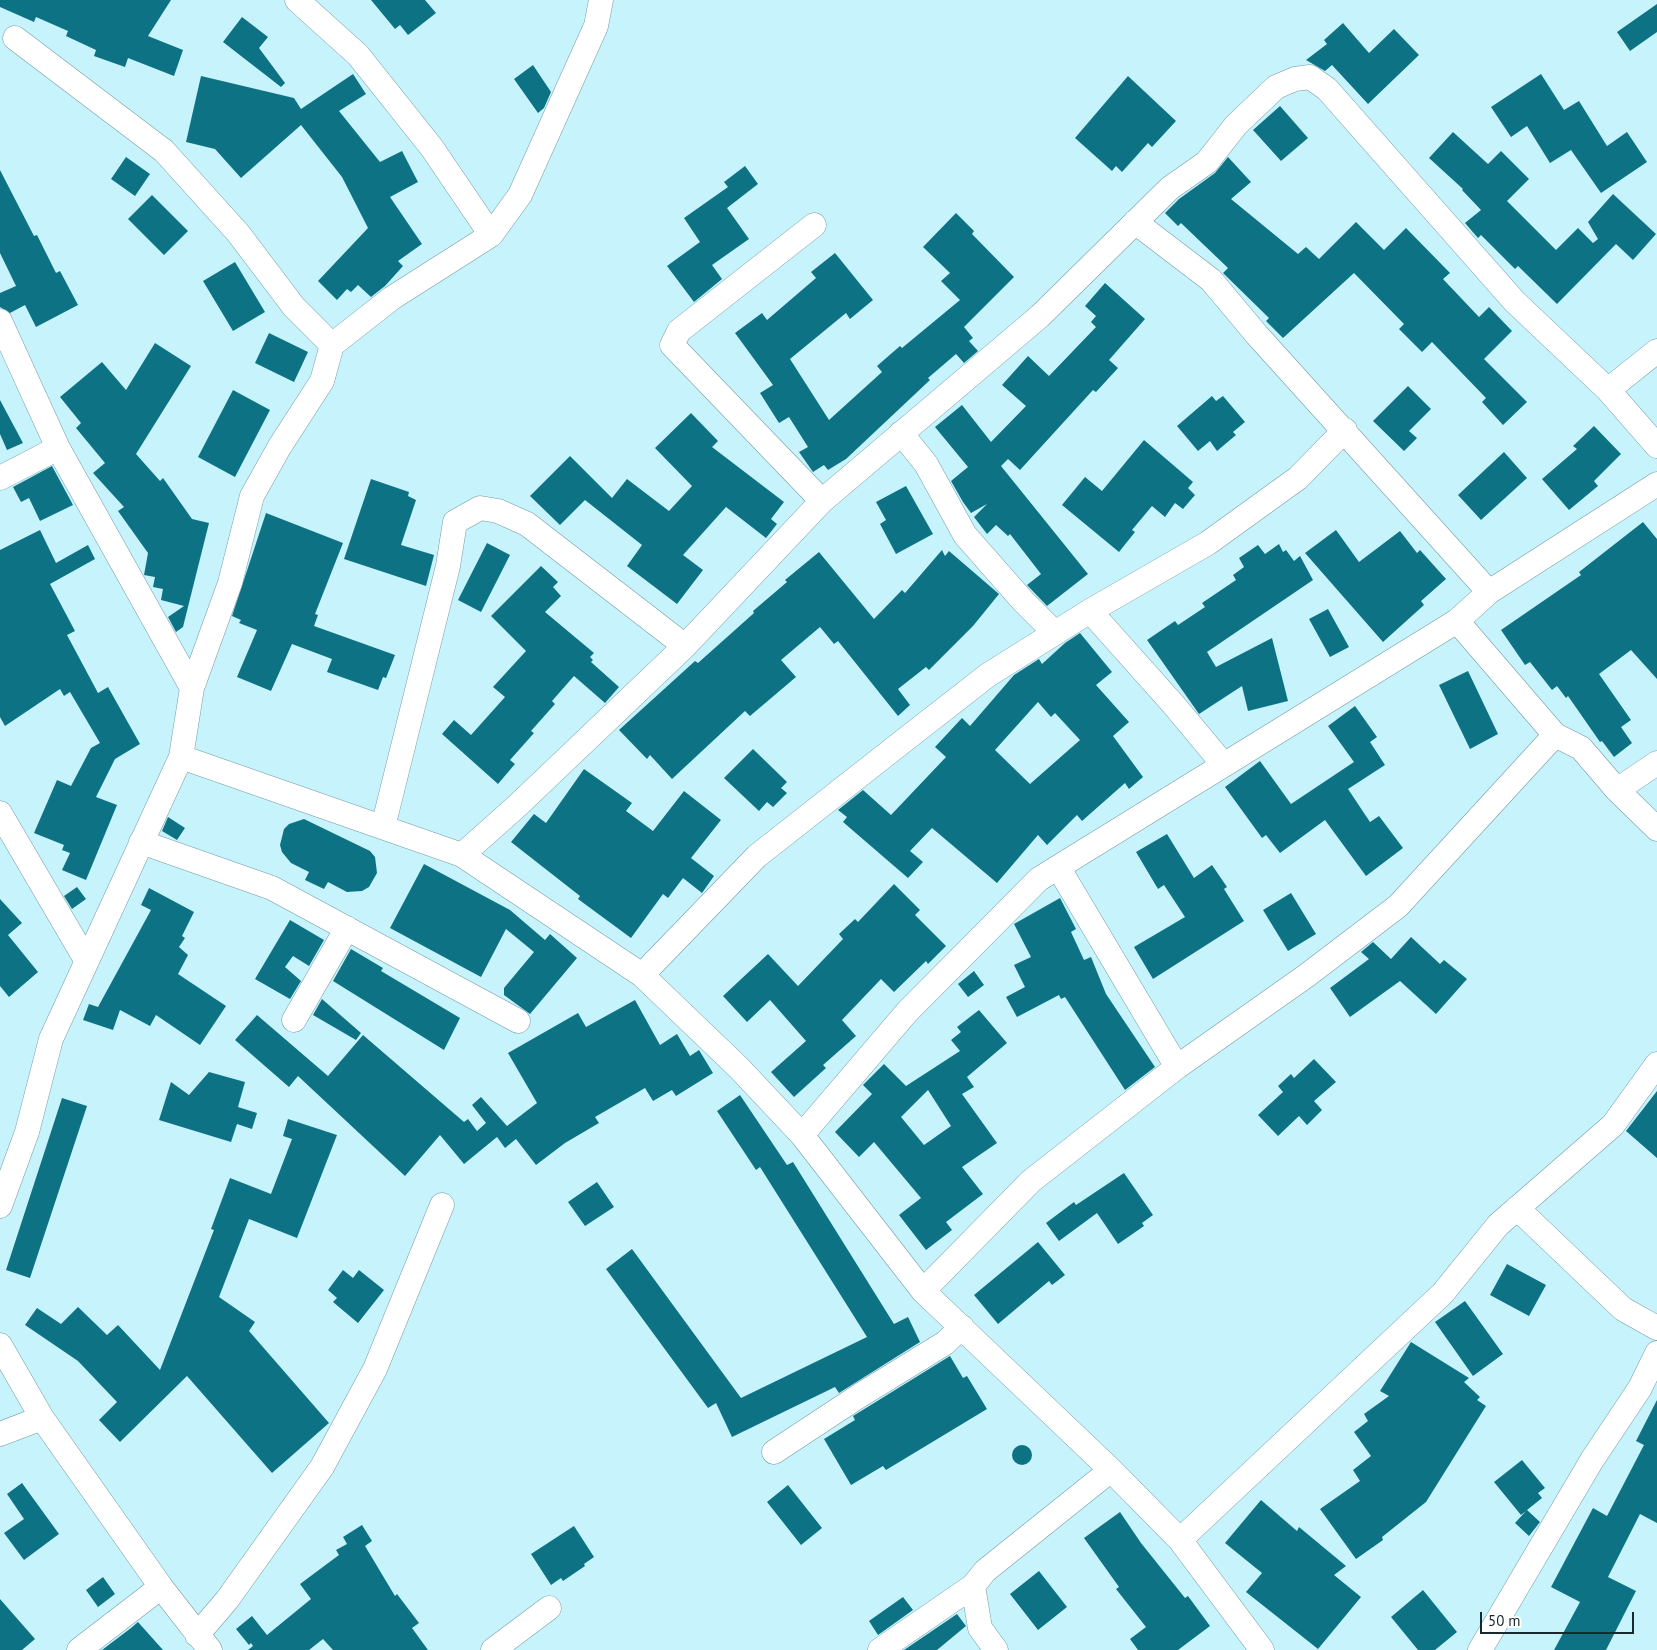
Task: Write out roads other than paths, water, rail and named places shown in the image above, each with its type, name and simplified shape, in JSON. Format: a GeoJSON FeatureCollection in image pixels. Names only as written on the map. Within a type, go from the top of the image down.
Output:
{"type":"FeatureCollection","features":[{"type":"Feature","properties":{"kind":"street"},"geometry":{"type":"LineString","coordinates":[[297,0],[308,7],[358,55],[432,148],[491,235]]}},
{"type":"Feature","properties":{"kind":"street"},"geometry":{"type":"LineString","coordinates":[[0,1206],[26,1132],[50,1039],[181,757],[192,688],[230,583],[252,496],[280,446],[322,381],[332,345],[392,298],[491,235],[520,195],[596,26],[601,0]]}},
{"type":"Feature","properties":{"kind":"street"},"geometry":{"type":"LineString","coordinates":[[15,38],[164,151],[238,234],[294,307],[332,345]]}},
{"type":"Feature","properties":{"kind":"street"},"geometry":{"type":"LineString","coordinates":[[462,855],[517,806],[685,646],[822,500],[1040,316],[1170,188],[1208,162],[1236,125],[1276,87],[1295,79],[1310,77],[1327,88],[1515,302],[1608,390],[1657,446]]}},
{"type":"Feature","properties":{"kind":"street"},"geometry":{"type":"LineString","coordinates":[[1135,222],[1210,280],[1257,335],[1345,430],[1489,592]]}},
{"type":"Feature","properties":{"kind":"street"},"geometry":{"type":"LineString","coordinates":[[814,225],[679,331],[672,345],[822,500]]}},
{"type":"Feature","properties":{"kind":"street"},"geometry":{"type":"LineString","coordinates":[[0,321],[58,448],[192,688]]}},
{"type":"Feature","properties":{"kind":"street"},"geometry":{"type":"LineString","coordinates":[[1608,390],[1657,351]]}},
{"type":"Feature","properties":{"kind":"street"},"geometry":{"type":"LineString","coordinates":[[642,975],[757,856],[988,675],[1090,611],[1208,543],[1298,478],[1345,430]]}},
{"type":"Feature","properties":{"kind":"street"},"geometry":{"type":"LineString","coordinates":[[901,433],[926,464],[965,535],[1023,601],[1056,633]]}},
{"type":"Feature","properties":{"kind":"street"},"geometry":{"type":"LineString","coordinates":[[0,478],[58,448]]}},
{"type":"Feature","properties":{"kind":"street"},"geometry":{"type":"LineString","coordinates":[[802,1135],[907,1012],[1039,879],[1457,621],[1489,592],[1657,484]]}},
{"type":"Feature","properties":{"kind":"street"},"geometry":{"type":"LineString","coordinates":[[383,827],[448,566],[455,522],[480,508],[498,512],[527,524],[685,646]]}},
{"type":"Feature","properties":{"kind":"street"},"geometry":{"type":"LineString","coordinates":[[1090,611],[1173,704],[1223,764]]}},
{"type":"Feature","properties":{"kind":"street"},"geometry":{"type":"LineString","coordinates":[[1457,621],[1555,735],[1581,748],[1617,790],[1657,829]]}},
{"type":"Feature","properties":{"kind":"street"},"geometry":{"type":"LineString","coordinates":[[923,1291],[1031,1182],[1177,1067],[1306,976],[1398,906],[1555,735]]}},
{"type":"Feature","properties":{"kind":"street"},"geometry":{"type":"LineString","coordinates":[[181,757],[462,855],[642,975],[739,1068],[802,1135],[923,1291],[1112,1470],[1180,1540],[1262,1650]]}},
{"type":"Feature","properties":{"kind":"street"},"geometry":{"type":"LineString","coordinates":[[1617,790],[1657,763]]}},
{"type":"Feature","properties":{"kind":"street"},"geometry":{"type":"LineString","coordinates":[[0,813],[86,960]]}},
{"type":"Feature","properties":{"kind":"street"},"geometry":{"type":"LineString","coordinates":[[141,842],[272,888],[518,1020]]}},
{"type":"Feature","properties":{"kind":"street"},"geometry":{"type":"LineString","coordinates":[[1058,867],[1177,1067]]}},
{"type":"Feature","properties":{"kind":"street"},"geometry":{"type":"LineString","coordinates":[[294,1020],[347,928]]}},
{"type":"Feature","properties":{"kind":"street"},"geometry":{"type":"LineString","coordinates":[[1180,1540],[1443,1293],[1498,1225],[1613,1125],[1657,1064]]}},
{"type":"Feature","properties":{"kind":"street"},"geometry":{"type":"LineString","coordinates":[[0,1345],[42,1418],[160,1588],[203,1643],[226,1600],[322,1467],[375,1370],[442,1205]]}},
{"type":"Feature","properties":{"kind":"street"},"geometry":{"type":"LineString","coordinates":[[1518,1208],[1623,1310],[1657,1328]]}},
{"type":"Feature","properties":{"kind":"street"},"geometry":{"type":"LineString","coordinates":[[774,1452],[858,1396],[946,1343],[962,1327]]}},
{"type":"Feature","properties":{"kind":"street"},"geometry":{"type":"LineString","coordinates":[[1480,1650],[1592,1460],[1640,1388],[1657,1353]]}},
{"type":"Feature","properties":{"kind":"street"},"geometry":{"type":"LineString","coordinates":[[0,1434],[42,1418]]}},
{"type":"Feature","properties":{"kind":"street"},"geometry":{"type":"LineString","coordinates":[[880,1650],[973,1586],[985,1572],[1112,1470]]}},
{"type":"Feature","properties":{"kind":"street"},"geometry":{"type":"LineString","coordinates":[[973,1586],[980,1628],[996,1650]]}},
{"type":"Feature","properties":{"kind":"street"},"geometry":{"type":"LineString","coordinates":[[79,1650],[160,1588]]}},
{"type":"Feature","properties":{"kind":"street"},"geometry":{"type":"LineString","coordinates":[[493,1650],[549,1608]]}}]}
